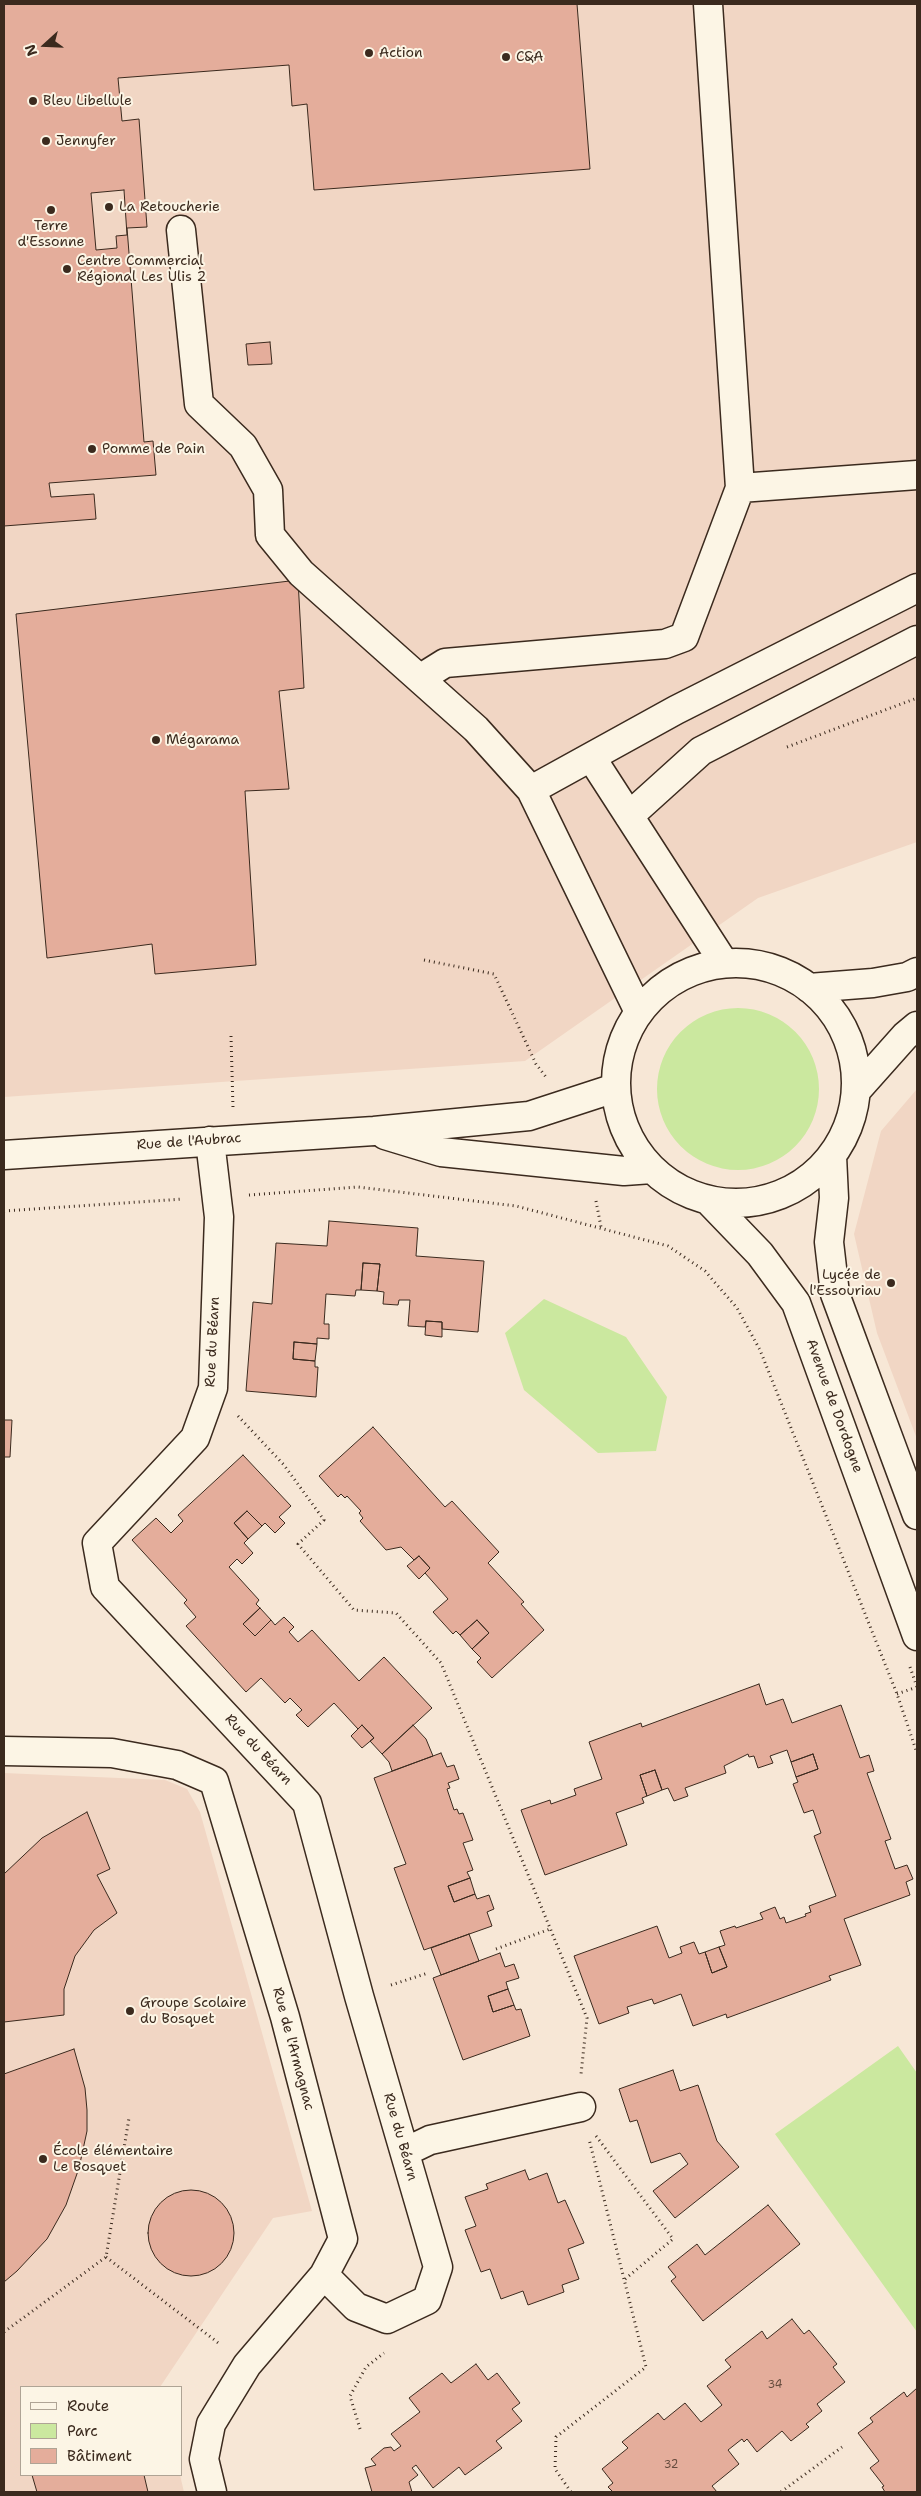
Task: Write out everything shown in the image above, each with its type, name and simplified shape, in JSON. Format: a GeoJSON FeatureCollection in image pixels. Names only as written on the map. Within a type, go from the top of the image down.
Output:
{"type":"FeatureCollection","features":[{"type":"Feature","properties":{"kind":"street"},"geometry":{"type":"LineString","coordinates":[[421,678],[445,663],[665,644],[684,637],[740,488],[708,4]]}},
{"type":"Feature","properties":{"kind":"street"},"geometry":{"type":"LineString","coordinates":[[181,230],[199,404],[243,446],[268,490],[270,536],[307,579],[354,622],[421,678],[476,729],[531,790],[638,1012]]}},
{"type":"Feature","properties":{"kind":"street"},"geometry":{"type":"LineString","coordinates":[[740,488],[917,475]]}},
{"type":"Feature","properties":{"kind":"street"},"geometry":{"type":"LineString","coordinates":[[531,790],[676,710],[917,588]]}},
{"type":"Feature","properties":{"kind":"street"},"geometry":{"type":"LineString","coordinates":[[629,816],[701,751],[917,640]]}},
{"type":"Feature","properties":{"kind":"street"},"geometry":{"type":"LineString","coordinates":[[591,757],[724,963]]}},
{"type":"Feature","properties":{"kind":"street"},"geometry":{"type":"LineString","coordinates":[[724,963],[754,964],[783,972],[809,988],[836,1016],[852,1052],[856,1091],[849,1126],[832,1156],[807,1181],[777,1197],[743,1204],[709,1201],[678,1189],[652,1169],[633,1146],[620,1118],[615,1088],[620,1051],[638,1012],[659,990],[690,972],[724,963]]}},
{"type":"Feature","properties":{"kind":"street"},"geometry":{"type":"LineString","coordinates":[[809,988],[873,983],[907,977],[917,972]]}},
{"type":"Feature","properties":{"kind":"street"},"geometry":{"type":"LineString","coordinates":[[856,1091],[905,1036],[917,1026]]}},
{"type":"Feature","properties":{"kind":"street","name":"Rue de l'Aubrac"},"geometry":{"type":"LineString","coordinates":[[4,1154],[374,1131],[529,1116],[569,1105],[615,1088]]}},
{"type":"Feature","properties":{"kind":"street","name":"Rue de l'Aubrac"},"geometry":{"type":"LineString","coordinates":[[374,1131],[441,1152],[624,1172],[652,1169]]}},
{"type":"Feature","properties":{"kind":"street","name":"Rue du Béarn"},"geometry":{"type":"LineString","coordinates":[[222,1140],[216,1197],[219,1217],[213,1388],[195,1438],[97,1543],[106,1587],[307,1803],[359,1996],[438,2267],[427,2300],[387,2319],[356,2307],[324,2275]]}},
{"type":"Feature","properties":{"kind":"street"},"geometry":{"type":"LineString","coordinates":[[832,1156],[834,1198],[829,1242],[835,1294],[917,1514]]}},
{"type":"Feature","properties":{"kind":"street","name":"Avenue de Dordogne"},"geometry":{"type":"LineString","coordinates":[[709,1201],[760,1254],[796,1303],[917,1636]]}},
{"type":"Feature","properties":{"kind":"street","name":"Rue de l'Armagnac"},"geometry":{"type":"LineString","coordinates":[[4,1751],[112,1753],[178,1765],[214,1781],[285,2017],[343,2238],[324,2275],[247,2365],[211,2424],[204,2459],[212,2492]]}},
{"type":"Feature","properties":{"kind":"street"},"geometry":{"type":"LineString","coordinates":[[405,2152],[430,2140],[583,2114]]}},
{"type":"Feature","properties":{"kind":"path"},"geometry":{"type":"LineString","coordinates":[[782,749],[917,698]]}},
{"type":"Feature","properties":{"kind":"path"},"geometry":{"type":"LineString","coordinates":[[424,960],[494,974],[536,1064],[569,1105]]}},
{"type":"Feature","properties":{"kind":"path"},"geometry":{"type":"LineString","coordinates":[[222,1140],[231,1036]]}},
{"type":"Feature","properties":{"kind":"path"},"geometry":{"type":"LineString","coordinates":[[589,1167],[601,1227]]}},
{"type":"Feature","properties":{"kind":"path"},"geometry":{"type":"LineString","coordinates":[[4,1211],[358,1186],[516,1206],[668,1246],[705,1271],[737,1308],[760,1350],[897,1694],[917,1753]]}},
{"type":"Feature","properties":{"kind":"path"},"geometry":{"type":"LineString","coordinates":[[213,1388],[284,1465],[324,1520],[298,1544],[354,1610],[396,1613],[441,1663],[587,2018],[579,2099],[646,2367],[556,2437],[555,2469],[571,2492]]}},
{"type":"Feature","properties":{"kind":"path"},"geometry":{"type":"LineString","coordinates":[[897,1694],[917,1687]]}},
{"type":"Feature","properties":{"kind":"path"},"geometry":{"type":"LineString","coordinates":[[496,1949],[550,1929]]}},
{"type":"Feature","properties":{"kind":"path"},"geometry":{"type":"LineString","coordinates":[[583,2114],[673,2239],[624,2280]]}},
{"type":"Feature","properties":{"kind":"path"},"geometry":{"type":"LineString","coordinates":[[4,2332],[106,2257],[129,2118]]}},
{"type":"Feature","properties":{"kind":"path"},"geometry":{"type":"LineString","coordinates":[[106,2257],[247,2365]]}},
{"type":"Feature","properties":{"kind":"path"},"geometry":{"type":"LineString","coordinates":[[360,2429],[350,2396],[366,2367],[398,2342],[397,2314]]}},
{"type":"Feature","properties":{"kind":"path"},"geometry":{"type":"LineString","coordinates":[[781,2492],[842,2447]]}},
{"type":"Feature","properties":{"kind":"shaded area"},"geometry":{"type":"Polygon","coordinates":[[[4,4],[917,4],[917,842],[758,898],[525,1061],[4,1097],[4,4]]]}},
{"type":"Feature","properties":{"kind":"shaded area","name":"Lycée de l'Essouriau"},"geometry":{"type":"Polygon","coordinates":[[[917,1089],[917,1439],[877,1333],[854,1234],[881,1131],[917,1089]]]}},
{"type":"Feature","properties":{"kind":"shaded area","name":"Groupe Scolaire du Bosquet"},"geometry":{"type":"Polygon","coordinates":[[[4,1773],[165,1780],[187,1789],[200,1812],[312,2211],[273,2218],[161,2386],[20,2386],[20,2476],[180,2476],[184,2492],[4,2492],[4,1773]]]}},
{"type":"Feature","properties":{"kind":"green space"},"geometry":{"type":"Polygon","coordinates":[[[738,1008],[769,1014],[795,1032],[813,1058],[819,1089],[813,1120],[795,1146],[769,1164],[738,1170],[707,1164],[681,1146],[663,1120],[657,1089],[663,1058],[681,1032],[707,1014],[738,1008]]]}},
{"type":"Feature","properties":{"kind":"green space"},"geometry":{"type":"Polygon","coordinates":[[[544,1299],[626,1337],[667,1397],[656,1451],[598,1453],[524,1390],[505,1333],[544,1299]]]}},
{"type":"Feature","properties":{"kind":"green space"},"geometry":{"type":"Polygon","coordinates":[[[898,2046],[917,2073],[917,2332],[775,2134],[898,2046]]]}},
{"type":"Feature","properties":{"kind":"building","name":"Centre Commercial Régional Les Ulis 2"},"geometry":{"type":"Polygon","coordinates":[[[4,4],[577,4],[590,169],[314,190],[307,104],[292,106],[289,65],[118,78],[122,121],[139,119],[147,227],[127,228],[144,442],[153,441],[156,475],[49,483],[51,497],[94,494],[96,519],[4,526],[4,4]]]}},
{"type":"Feature","properties":{"kind":"building","name":"La Retoucherie"},"geometry":{"type":"Polygon","coordinates":[[[124,190],[127,235],[116,236],[117,248],[96,250],[91,193],[124,190]]]}},
{"type":"Feature","properties":{"kind":"building"},"geometry":{"type":"Polygon","coordinates":[[[270,342],[272,364],[248,365],[246,344],[270,342]]]}},
{"type":"Feature","properties":{"kind":"building","name":"Mégarama"},"geometry":{"type":"Polygon","coordinates":[[[298,580],[304,688],[279,691],[289,789],[245,791],[256,965],[155,974],[152,944],[47,958],[16,614],[298,580]]]}},
{"type":"Feature","properties":{"kind":"building"},"geometry":{"type":"Polygon","coordinates":[[[329,1221],[418,1228],[416,1256],[484,1261],[478,1332],[442,1329],[442,1322],[426,1321],[425,1327],[408,1326],[410,1300],[399,1300],[398,1305],[383,1304],[384,1292],[377,1291],[380,1264],[363,1263],[361,1290],[356,1290],[355,1296],[326,1294],[324,1324],[329,1324],[329,1339],[317,1338],[317,1344],[294,1342],[293,1359],[315,1361],[315,1367],[318,1367],[316,1397],[246,1391],[253,1302],[272,1304],[276,1243],[327,1246],[329,1221]]]}},
{"type":"Feature","properties":{"kind":"building"},"geometry":{"type":"Polygon","coordinates":[[[363,1263],[380,1264],[377,1291],[361,1290],[363,1263]]]}},
{"type":"Feature","properties":{"kind":"building"},"geometry":{"type":"Polygon","coordinates":[[[426,1321],[442,1322],[442,1337],[425,1335],[426,1321]]]}},
{"type":"Feature","properties":{"kind":"building"},"geometry":{"type":"Polygon","coordinates":[[[294,1342],[317,1344],[315,1361],[293,1359],[294,1342]]]}},
{"type":"Feature","properties":{"kind":"building"},"geometry":{"type":"Polygon","coordinates":[[[4,1420],[12,1420],[10,1457],[4,1457],[4,1420]]]}},
{"type":"Feature","properties":{"kind":"building"},"geometry":{"type":"Polygon","coordinates":[[[373,1427],[445,1507],[452,1501],[499,1552],[488,1563],[524,1602],[521,1604],[544,1630],[492,1678],[477,1662],[481,1658],[472,1649],[489,1633],[477,1620],[460,1635],[456,1631],[453,1634],[433,1612],[448,1599],[425,1573],[430,1568],[419,1556],[414,1560],[401,1547],[386,1550],[360,1521],[363,1518],[359,1513],[361,1511],[347,1496],[345,1498],[341,1494],[338,1497],[319,1476],[373,1427]]]}},
{"type":"Feature","properties":{"kind":"building"},"geometry":{"type":"Polygon","coordinates":[[[243,1455],[291,1506],[279,1517],[285,1523],[275,1533],[265,1523],[262,1526],[247,1511],[234,1523],[248,1539],[244,1543],[253,1553],[242,1564],[237,1559],[229,1567],[259,1600],[256,1604],[260,1608],[243,1624],[255,1636],[271,1620],[275,1625],[284,1617],[294,1627],[289,1632],[298,1642],[312,1630],[359,1681],[384,1657],[432,1708],[382,1754],[370,1741],[374,1738],[362,1725],[358,1729],[334,1703],[308,1727],[296,1715],[302,1710],[290,1698],[285,1703],[261,1678],[246,1692],[186,1626],[196,1617],[184,1603],[187,1600],[132,1540],[156,1518],[171,1533],[183,1521],[178,1515],[243,1455]]]}},
{"type":"Feature","properties":{"kind":"building"},"geometry":{"type":"Polygon","coordinates":[[[247,1511],[262,1526],[248,1539],[234,1523],[247,1511]]]}},
{"type":"Feature","properties":{"kind":"building"},"geometry":{"type":"Polygon","coordinates":[[[419,1556],[430,1568],[419,1579],[407,1566],[419,1556]]]}},
{"type":"Feature","properties":{"kind":"building"},"geometry":{"type":"Polygon","coordinates":[[[260,1608],[271,1620],[255,1636],[243,1624],[260,1608]]]}},
{"type":"Feature","properties":{"kind":"building"},"geometry":{"type":"Polygon","coordinates":[[[477,1620],[489,1633],[472,1649],[460,1635],[477,1620]]]}},
{"type":"Feature","properties":{"kind":"building"},"geometry":{"type":"Polygon","coordinates":[[[759,1684],[766,1705],[783,1699],[792,1723],[841,1705],[860,1758],[869,1755],[874,1771],[867,1773],[891,1839],[885,1841],[895,1869],[907,1865],[913,1879],[906,1882],[910,1895],[844,1919],[861,1965],[829,1976],[831,1980],[727,2018],[726,2014],[693,2026],[681,1994],[654,2004],[652,1999],[627,2007],[629,2013],[599,2024],[574,1956],[657,1926],[669,1958],[682,1953],[680,1947],[694,1942],[699,1954],[705,1952],[712,1973],[727,1967],[719,1947],[725,1945],[720,1931],[763,1919],[760,1913],[775,1907],[780,1919],[784,1917],[786,1923],[806,1916],[805,1914],[811,1912],[809,1906],[836,1896],[814,1836],[821,1833],[813,1810],[804,1813],[793,1784],[798,1782],[796,1777],[818,1769],[813,1754],[791,1762],[787,1750],[770,1756],[773,1763],[758,1768],[754,1756],[749,1757],[748,1754],[724,1766],[726,1773],[685,1788],[688,1796],[674,1801],[668,1788],[662,1790],[655,1770],[640,1775],[647,1796],[642,1798],[644,1803],[616,1813],[627,1845],[545,1875],[521,1810],[550,1800],[551,1804],[576,1795],[574,1789],[602,1779],[589,1742],[641,1723],[642,1727],[759,1684]]]}},
{"type":"Feature","properties":{"kind":"building"},"geometry":{"type":"Polygon","coordinates":[[[362,1725],[374,1738],[362,1748],[351,1736],[362,1725]]]}},
{"type":"Feature","properties":{"kind":"building"},"geometry":{"type":"Polygon","coordinates":[[[413,1725],[426,1739],[433,1756],[392,1771],[389,1762],[382,1754],[413,1725]]]}},
{"type":"Feature","properties":{"kind":"building"},"geometry":{"type":"Polygon","coordinates":[[[441,1753],[447,1767],[454,1765],[459,1779],[448,1783],[450,1788],[447,1789],[454,1810],[457,1809],[459,1814],[463,1813],[473,1840],[463,1843],[473,1870],[467,1872],[470,1878],[448,1886],[454,1902],[475,1894],[477,1899],[489,1895],[494,1909],[487,1912],[492,1926],[424,1950],[394,1868],[406,1864],[374,1778],[441,1753]]]}},
{"type":"Feature","properties":{"kind":"building"},"geometry":{"type":"Polygon","coordinates":[[[813,1754],[818,1769],[796,1777],[791,1762],[813,1754]]]}},
{"type":"Feature","properties":{"kind":"building"},"geometry":{"type":"Polygon","coordinates":[[[655,1770],[662,1790],[647,1796],[640,1775],[655,1770]]]}},
{"type":"Feature","properties":{"kind":"building"},"geometry":{"type":"Polygon","coordinates":[[[87,1812],[110,1869],[97,1875],[117,1913],[94,1930],[75,1956],[64,1989],[64,2015],[4,2022],[4,1874],[42,1838],[87,1812]]]}},
{"type":"Feature","properties":{"kind":"building"},"geometry":{"type":"Polygon","coordinates":[[[470,1878],[475,1894],[454,1902],[448,1886],[470,1878]]]}},
{"type":"Feature","properties":{"kind":"building"},"geometry":{"type":"Polygon","coordinates":[[[469,1934],[479,1961],[441,1975],[431,1948],[469,1934]]]}},
{"type":"Feature","properties":{"kind":"building"},"geometry":{"type":"Polygon","coordinates":[[[719,1947],[727,1967],[712,1973],[705,1952],[719,1947]]]}},
{"type":"Feature","properties":{"kind":"building"},"geometry":{"type":"Polygon","coordinates":[[[500,1953],[505,1967],[514,1964],[519,1978],[506,1982],[508,1989],[488,1996],[493,2012],[514,2005],[516,2010],[521,2009],[530,2036],[463,2060],[433,1978],[500,1953]]]}},
{"type":"Feature","properties":{"kind":"building"},"geometry":{"type":"Polygon","coordinates":[[[508,1989],[514,2005],[493,2012],[488,1996],[508,1989]]]}},
{"type":"Feature","properties":{"kind":"building","name":"École élémentaire Le Bosquet"},"geometry":{"type":"Polygon","coordinates":[[[74,2049],[85,2088],[87,2110],[87,2131],[79,2168],[66,2205],[47,2239],[4,2282],[4,2074],[74,2049]]]}},
{"type":"Feature","properties":{"kind":"building"},"geometry":{"type":"Polygon","coordinates":[[[673,2070],[680,2091],[698,2085],[717,2141],[739,2167],[675,2218],[653,2191],[688,2164],[680,2153],[651,2163],[637,2120],[630,2122],[619,2089],[673,2070]]]}},
{"type":"Feature","properties":{"kind":"building"},"geometry":{"type":"Polygon","coordinates":[[[525,2170],[529,2180],[547,2173],[558,2203],[565,2200],[584,2243],[568,2249],[579,2279],[562,2285],[564,2292],[528,2305],[523,2291],[501,2299],[490,2269],[481,2272],[465,2230],[476,2226],[465,2197],[488,2189],[486,2184],[525,2170]]]}},
{"type":"Feature","properties":{"kind":"building"},"geometry":{"type":"Polygon","coordinates":[[[191,2190],[207,2194],[221,2203],[230,2217],[234,2233],[230,2249],[221,2263],[207,2272],[191,2276],[175,2272],[161,2263],[152,2249],[148,2233],[152,2217],[161,2203],[175,2194],[191,2190]]]}},
{"type":"Feature","properties":{"kind":"building"},"geometry":{"type":"Polygon","coordinates":[[[768,2205],[800,2244],[703,2321],[671,2281],[676,2277],[668,2267],[697,2244],[705,2255],[768,2205]]]}},
{"type":"Feature","properties":{"kind":"building"},"geometry":{"type":"Polygon","coordinates":[[[792,2319],[804,2334],[809,2330],[837,2364],[833,2367],[845,2382],[817,2404],[822,2411],[806,2424],[809,2427],[791,2441],[782,2431],[757,2452],[747,2439],[744,2442],[742,2439],[728,2450],[739,2464],[712,2486],[717,2492],[613,2492],[608,2487],[613,2483],[602,2469],[628,2448],[622,2442],[658,2413],[664,2420],[685,2403],[701,2422],[722,2405],[707,2386],[731,2367],[725,2360],[762,2331],[767,2339],[792,2319]]]}},
{"type":"Feature","properties":{"kind":"building"},"geometry":{"type":"Polygon","coordinates":[[[476,2364],[488,2380],[497,2373],[520,2403],[512,2409],[522,2421],[496,2441],[502,2448],[465,2475],[459,2467],[433,2488],[416,2465],[412,2468],[418,2475],[409,2482],[412,2492],[372,2492],[365,2468],[376,2465],[371,2459],[384,2448],[391,2447],[394,2451],[401,2446],[391,2434],[420,2412],[409,2398],[442,2373],[451,2383],[476,2364]]]}},
{"type":"Feature","properties":{"kind":"building"},"geometry":{"type":"Polygon","coordinates":[[[917,2388],[917,2492],[885,2492],[882,2487],[884,2486],[870,2468],[879,2461],[858,2433],[873,2422],[870,2418],[904,2392],[907,2397],[917,2388]]]}},
{"type":"Feature","properties":{"kind":"building"},"geometry":{"type":"Polygon","coordinates":[[[32,2476],[144,2476],[148,2492],[37,2492],[32,2476]]]}},
{"type":"Feature","properties":{"kind":"place","name":"Action"},"geometry":{"type":"Point","coordinates":[369,53]}},
{"type":"Feature","properties":{"kind":"place","name":"C&A"},"geometry":{"type":"Point","coordinates":[506,57]}},
{"type":"Feature","properties":{"kind":"place","name":"Bleu Libellule"},"geometry":{"type":"Point","coordinates":[33,101]}},
{"type":"Feature","properties":{"kind":"place","name":"Jennyfer"},"geometry":{"type":"Point","coordinates":[46,141]}},
{"type":"Feature","properties":{"kind":"place","name":"La Retoucherie"},"geometry":{"type":"Point","coordinates":[109,207]}},
{"type":"Feature","properties":{"kind":"place","name":"Terre d'Essonne"},"geometry":{"type":"Point","coordinates":[51,210]}},
{"type":"Feature","properties":{"kind":"place","name":"Centre Commercial Régional Les Ulis 2"},"geometry":{"type":"Point","coordinates":[67,269]}},
{"type":"Feature","properties":{"kind":"place","name":"Pomme de Pain"},"geometry":{"type":"Point","coordinates":[92,449]}},
{"type":"Feature","properties":{"kind":"place","name":"Mégarama"},"geometry":{"type":"Point","coordinates":[156,740]}},
{"type":"Feature","properties":{"kind":"place","name":"Lycée de l'Essouriau"},"geometry":{"type":"Point","coordinates":[891,1283]}},
{"type":"Feature","properties":{"kind":"place","name":"Groupe Scolaire du Bosquet"},"geometry":{"type":"Point","coordinates":[130,2011]}},
{"type":"Feature","properties":{"kind":"place","name":"École élémentaire Le Bosquet"},"geometry":{"type":"Point","coordinates":[43,2159]}}]}
